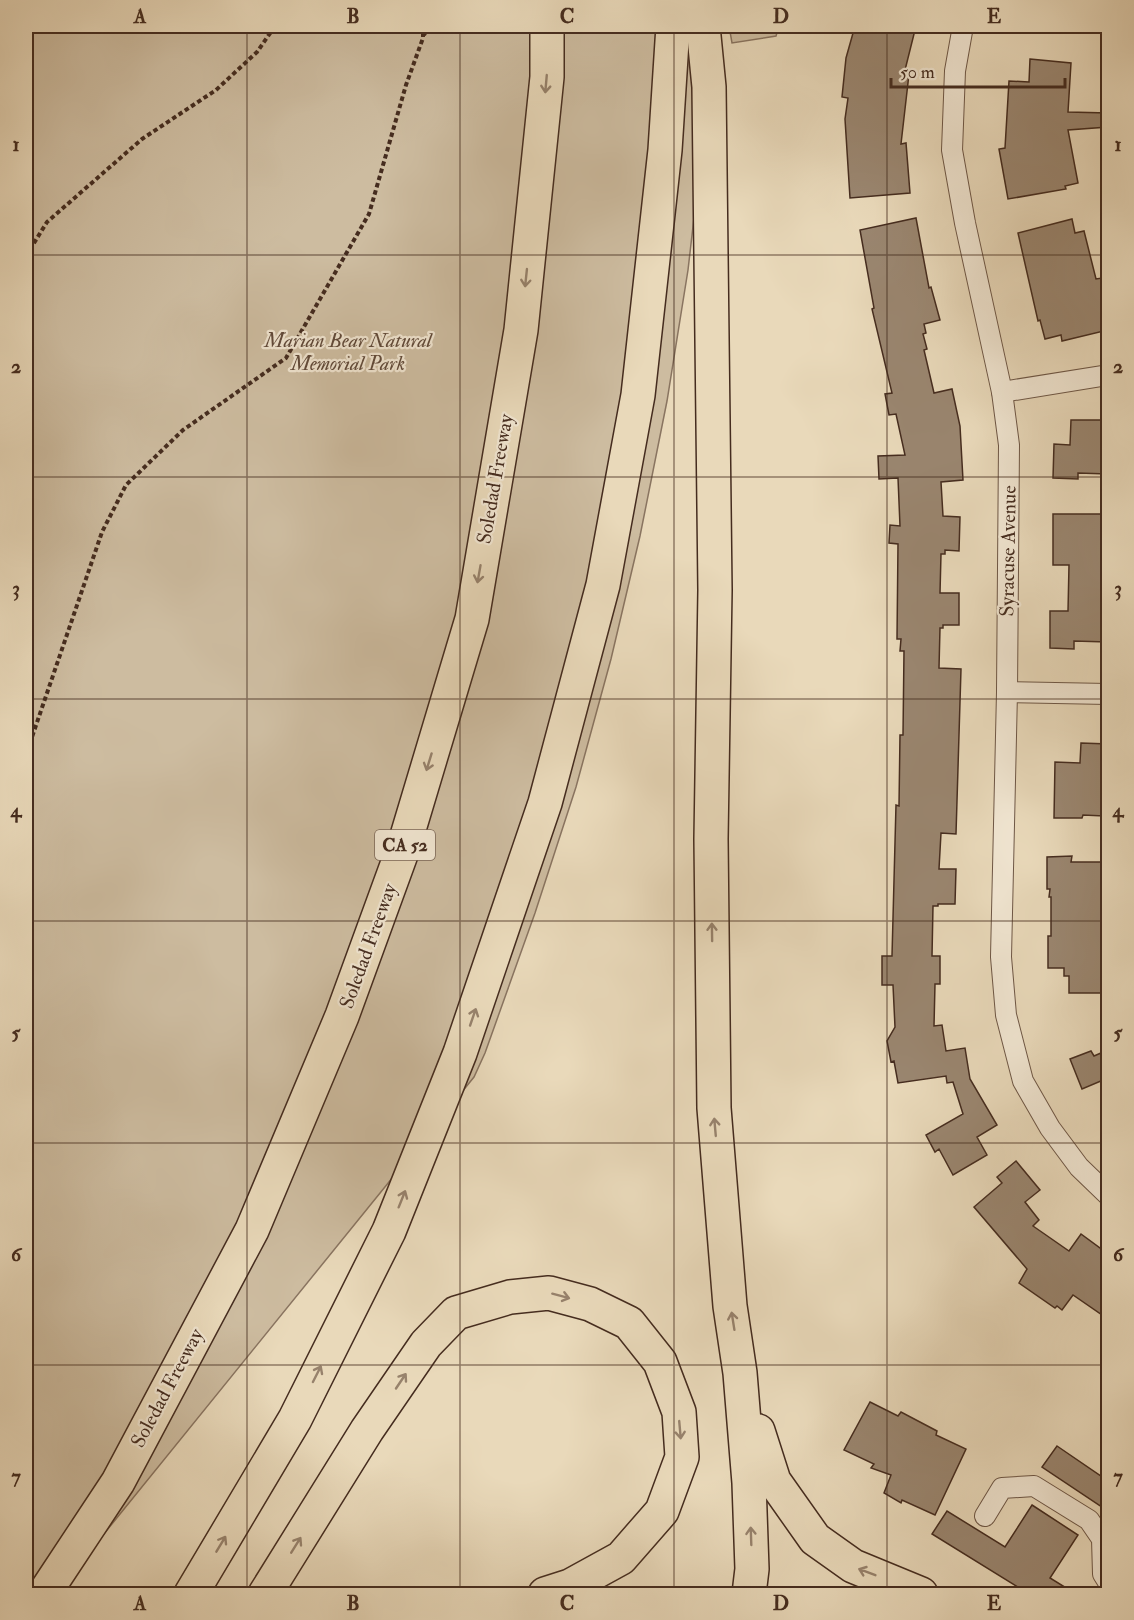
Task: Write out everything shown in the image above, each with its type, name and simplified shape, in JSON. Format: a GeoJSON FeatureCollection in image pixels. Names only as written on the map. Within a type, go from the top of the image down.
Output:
{"type":"FeatureCollection","features":[{"type":"Feature","properties":{"kind":"highway","name":"Soledad Freeway"},"geometry":{"type":"LineString","coordinates":[[44,1594],[118,1482],[252,1230],[342,1016],[404,846],[472,619],[520,330],[547,77],[547,26]]}},
{"type":"Feature","properties":{"kind":"highway"},"geometry":{"type":"LineString","coordinates":[[191,1594],[295,1419],[389,1231],[460,1053],[545,803],[603,585],[638,395],[665,150],[673,26]]}},
{"type":"Feature","properties":{"kind":"highway"},"geometry":{"type":"LineString","coordinates":[[703,26],[709,87],[715,590],[711,839],[714,1108],[730,1306],[740,1373],[749,1483],[752,1569],[749,1594]]}},
{"type":"Feature","properties":{"kind":"highway"},"geometry":{"type":"LineString","coordinates":[[265,1594],[367,1430],[426,1344],[456,1313],[510,1297],[549,1293],[590,1304],[628,1323],[660,1362],[679,1412],[682,1457],[662,1511],[621,1558],[570,1586],[545,1594]]}},
{"type":"Feature","properties":{"kind":"highway"},"geometry":{"type":"LineString","coordinates":[[740,1373],[774,1481],[815,1539],[852,1566],[921,1594]]}},
{"type":"Feature","properties":{"kind":"street","name":"Syracuse Avenue"},"geometry":{"type":"LineString","coordinates":[[963,26],[955,71],[952,150],[964,223],[1002,392],[1009,446],[1007,692],[1001,957],[1006,1015],[1023,1081],[1050,1128],[1079,1167],[1108,1196]]}},
{"type":"Feature","properties":{"kind":"street"},"geometry":{"type":"LineString","coordinates":[[1002,392],[1108,375]]}},
{"type":"Feature","properties":{"kind":"street"},"geometry":{"type":"LineString","coordinates":[[1007,692],[1108,694]]}},
{"type":"Feature","properties":{"kind":"street"},"geometry":{"type":"LineString","coordinates":[[985,1516],[1002,1488],[1034,1486],[1089,1520],[1102,1539],[1103,1574],[1108,1582]]}},
{"type":"Feature","properties":{"kind":"path"},"geometry":{"type":"LineString","coordinates":[[26,256],[47,222],[142,139],[216,90],[257,52],[275,26]]}},
{"type":"Feature","properties":{"kind":"path"},"geometry":{"type":"LineString","coordinates":[[423,26],[423,38]]}},
{"type":"Feature","properties":{"kind":"path"},"geometry":{"type":"LineString","coordinates":[[26,750],[71,627],[102,532],[126,485],[183,430],[286,357],[369,213],[406,85],[429,26]]}},
{"type":"Feature","properties":{"kind":"green space","name":"Marian Bear Natural Memorial Park"},"geometry":{"type":"Polygon","coordinates":[[[26,26],[712,26],[703,139],[688,270],[667,401],[640,536],[611,659],[576,787],[535,913],[485,1053],[474,1077],[86,1556],[26,1594],[26,26]]]}},
{"type":"Feature","properties":{"kind":"green space"},"geometry":{"type":"Polygon","coordinates":[[[729,26],[779,26],[776,36],[732,43],[729,26]]]}},
{"type":"Feature","properties":{"kind":"building"},"geometry":{"type":"Polygon","coordinates":[[[855,26],[916,26],[904,74],[909,74],[901,144],[906,143],[910,193],[850,198],[845,119],[848,98],[842,97],[846,58],[855,26]]]}},
{"type":"Feature","properties":{"kind":"building"},"geometry":{"type":"Polygon","coordinates":[[[1030,59],[1071,63],[1068,112],[1108,113],[1108,127],[1068,130],[1078,183],[1065,186],[1066,189],[1008,199],[999,149],[1005,148],[1009,81],[1029,82],[1030,59]]]}},
{"type":"Feature","properties":{"kind":"building"},"geometry":{"type":"Polygon","coordinates":[[[916,218],[929,288],[931,287],[940,320],[924,324],[926,333],[923,334],[927,349],[924,350],[934,393],[952,389],[960,426],[963,480],[941,482],[943,516],[960,517],[959,551],[945,550],[945,554],[941,554],[940,593],[959,593],[959,625],[943,625],[943,628],[940,628],[939,668],[961,669],[956,834],[941,833],[939,869],[956,869],[955,904],[933,906],[932,956],[940,956],[940,984],[935,984],[934,1026],[942,1025],[946,1051],[965,1048],[970,1079],[997,1125],[977,1137],[987,1155],[953,1175],[939,1149],[935,1152],[926,1135],[963,1114],[953,1082],[947,1083],[946,1076],[898,1083],[887,1041],[895,1027],[893,985],[882,985],[882,956],[892,956],[896,805],[899,806],[900,735],[903,735],[904,651],[900,651],[901,639],[897,639],[898,544],[889,543],[890,525],[900,526],[898,478],[879,479],[878,456],[905,455],[896,414],[889,415],[885,394],[892,393],[872,309],[874,308],[860,230],[916,218]]]}},
{"type":"Feature","properties":{"kind":"building"},"geometry":{"type":"Polygon","coordinates":[[[1072,219],[1075,233],[1084,231],[1096,279],[1102,278],[1108,305],[1108,330],[1062,341],[1061,335],[1045,339],[1040,320],[1038,321],[1018,233],[1072,219]]]}},
{"type":"Feature","properties":{"kind":"building"},"geometry":{"type":"Polygon","coordinates":[[[1071,420],[1108,420],[1108,474],[1078,473],[1078,479],[1053,478],[1054,444],[1070,445],[1071,420]]]}},
{"type":"Feature","properties":{"kind":"building"},"geometry":{"type":"Polygon","coordinates":[[[1053,514],[1108,514],[1107,642],[1074,641],[1074,649],[1050,648],[1050,611],[1068,611],[1069,565],[1053,565],[1053,514]]]}},
{"type":"Feature","properties":{"kind":"building"},"geometry":{"type":"Polygon","coordinates":[[[1081,743],[1108,744],[1104,816],[1083,815],[1082,818],[1054,818],[1055,762],[1080,763],[1081,743]]]}},
{"type":"Feature","properties":{"kind":"building"},"geometry":{"type":"Polygon","coordinates":[[[1072,856],[1071,862],[1108,862],[1108,983],[1106,983],[1106,993],[1069,993],[1069,976],[1064,976],[1064,968],[1048,968],[1051,897],[1049,897],[1050,889],[1047,889],[1047,857],[1072,856]]]}},
{"type":"Feature","properties":{"kind":"building"},"geometry":{"type":"Polygon","coordinates":[[[1108,1050],[1108,1078],[1082,1089],[1070,1059],[1091,1051],[1094,1056],[1108,1050]]]}},
{"type":"Feature","properties":{"kind":"building"},"geometry":{"type":"Polygon","coordinates":[[[1016,1161],[1040,1190],[1025,1202],[1039,1220],[1033,1226],[1069,1251],[1081,1234],[1108,1254],[1108,1319],[1073,1295],[1062,1310],[1057,1306],[1055,1308],[1019,1283],[1027,1269],[974,1207],[1002,1183],[997,1177],[1016,1161]]]}},
{"type":"Feature","properties":{"kind":"building"},"geometry":{"type":"Polygon","coordinates":[[[870,1402],[898,1416],[901,1412],[937,1431],[936,1435],[966,1449],[935,1515],[902,1500],[901,1503],[884,1493],[891,1475],[871,1468],[874,1464],[844,1450],[870,1402]]]}},
{"type":"Feature","properties":{"kind":"building"},"geometry":{"type":"Polygon","coordinates":[[[1057,1446],[1108,1481],[1108,1511],[1042,1467],[1057,1446]]]}},
{"type":"Feature","properties":{"kind":"building"},"geometry":{"type":"Polygon","coordinates":[[[1032,1505],[1078,1535],[1050,1578],[1076,1594],[1029,1594],[932,1534],[947,1511],[1005,1547],[1032,1505]]]}}]}
